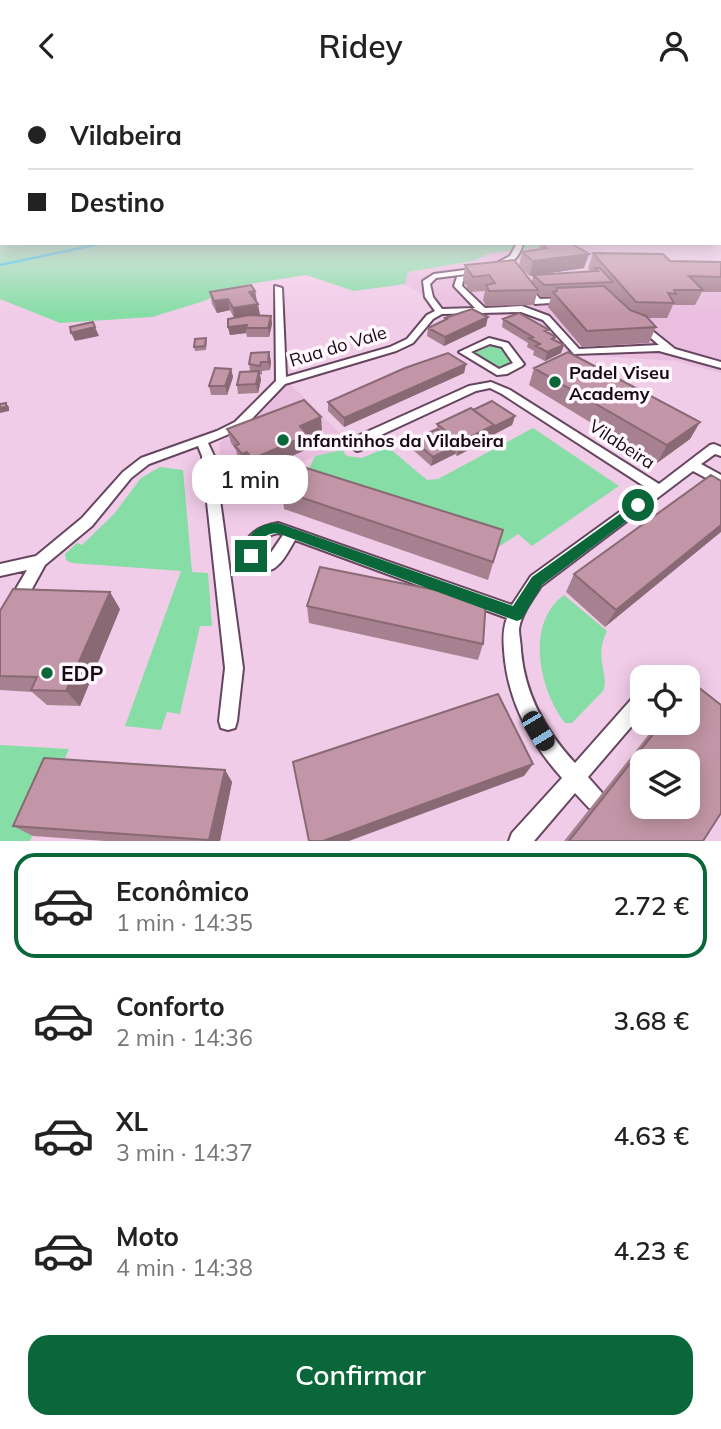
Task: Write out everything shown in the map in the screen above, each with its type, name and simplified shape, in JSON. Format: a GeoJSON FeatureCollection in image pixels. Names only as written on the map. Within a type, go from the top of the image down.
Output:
{"type":"FeatureCollection","features":[{"type":"Feature","properties":{"kind":"street"},"geometry":{"type":"LineString","coordinates":[[520,245],[512,261],[487,270],[434,276],[426,283],[429,297],[440,312],[522,309],[547,318],[576,352],[659,348],[721,365]]}},
{"type":"Feature","properties":{"kind":"street"},"geometry":{"type":"LineString","coordinates":[[495,274],[507,272],[522,264]]}},
{"type":"Feature","properties":{"kind":"street"},"geometry":{"type":"LineString","coordinates":[[482,311],[458,286],[460,279],[483,276]]}},
{"type":"Feature","properties":{"kind":"street"},"geometry":{"type":"LineString","coordinates":[[535,282],[523,283],[538,302],[577,299]]}},
{"type":"Feature","properties":{"kind":"street"},"geometry":{"type":"LineString","coordinates":[[278,288],[281,316],[277,351],[281,381]]}},
{"type":"Feature","properties":{"kind":"street","name":"Rua do Vale"},"geometry":{"type":"LineString","coordinates":[[0,570],[40,561],[87,522],[127,475],[145,461],[239,425],[281,381],[393,349],[410,341],[430,317],[440,312]]}},
{"type":"Feature","properties":{"kind":"street"},"geometry":{"type":"LineString","coordinates":[[630,324],[642,324],[672,352]]}},
{"type":"Feature","properties":{"kind":"street"},"geometry":{"type":"LineString","coordinates":[[489,341],[503,342],[519,364],[503,372],[487,367],[464,352],[489,341]]}},
{"type":"Feature","properties":{"kind":"street"},"geometry":{"type":"LineString","coordinates":[[357,447],[364,437],[482,385],[490,376],[487,367]]}},
{"type":"Feature","properties":{"kind":"street"},"geometry":{"type":"LineString","coordinates":[[506,392],[501,385],[513,367]]}},
{"type":"Feature","properties":{"kind":"street","name":"Vilabeira"},"geometry":{"type":"LineString","coordinates":[[482,385],[491,385],[506,392],[659,490],[537,581],[511,628],[514,669],[527,712],[550,749],[596,800]]}},
{"type":"Feature","properties":{"kind":"street"},"geometry":{"type":"LineString","coordinates":[[202,441],[208,456],[234,667],[228,721]]}},
{"type":"Feature","properties":{"kind":"street"},"geometry":{"type":"LineString","coordinates":[[659,490],[714,448],[721,452]]}},
{"type":"Feature","properties":{"kind":"street"},"geometry":{"type":"LineString","coordinates":[[692,465],[721,481]]}},
{"type":"Feature","properties":{"kind":"street"},"geometry":{"type":"LineString","coordinates":[[292,533],[517,614]]}},
{"type":"Feature","properties":{"kind":"street"},"geometry":{"type":"LineString","coordinates":[[0,631],[40,561]]}},
{"type":"Feature","properties":{"kind":"street"},"geometry":{"type":"LineString","coordinates":[[520,841],[630,714]]}},
{"type":"Feature","properties":{"kind":"shaded area"},"geometry":{"type":"Polygon","coordinates":[[[589,245],[634,263],[721,270],[721,373],[675,361],[569,354],[519,316],[455,315],[405,284],[408,272],[474,261],[490,253],[589,245]]]}},
{"type":"Feature","properties":{"kind":"shaded area","name":"Infantinhos da Vilabeira"},"geometry":{"type":"Polygon","coordinates":[[[290,384],[345,438],[342,450],[315,456],[226,496],[219,443],[251,421],[265,409],[279,390],[290,384]]]}},
{"type":"Feature","properties":{"kind":"green space"},"geometry":{"type":"Polygon","coordinates":[[[0,245],[565,245],[490,253],[474,261],[408,272],[405,284],[354,291],[306,275],[243,285],[201,302],[152,317],[60,323],[0,299],[0,245]]]}},
{"type":"Feature","properties":{"kind":"green space"},"geometry":{"type":"Polygon","coordinates":[[[495,344],[500,346],[512,365],[499,370],[473,353],[495,344]]]}},
{"type":"Feature","properties":{"kind":"green space"},"geometry":{"type":"Polygon","coordinates":[[[533,428],[619,486],[532,546],[518,534],[497,548],[302,484],[315,456],[342,450],[347,456],[362,458],[388,447],[427,480],[438,479],[533,428]]]}},
{"type":"Feature","properties":{"kind":"green space"},"geometry":{"type":"Polygon","coordinates":[[[160,467],[183,470],[192,572],[208,573],[212,626],[200,626],[180,714],[167,712],[161,730],[125,726],[181,571],[72,563],[66,560],[65,554],[77,543],[82,545],[114,514],[141,478],[160,467]]]}},
{"type":"Feature","properties":{"kind":"green space"},"geometry":{"type":"Polygon","coordinates":[[[564,595],[607,631],[601,650],[605,678],[603,691],[572,723],[565,723],[548,693],[540,657],[544,622],[552,607],[564,595]]]}},
{"type":"Feature","properties":{"kind":"green space"},"geometry":{"type":"Polygon","coordinates":[[[0,745],[69,749],[30,841],[0,841],[0,745]]]}},
{"type":"Feature","properties":{"kind":"building"},"geometry":{"type":"Polygon","coordinates":[[[543,245],[573,245],[589,254],[533,261],[522,252],[547,248],[543,245]]]}},
{"type":"Feature","properties":{"kind":"building"},"geometry":{"type":"Polygon","coordinates":[[[593,253],[663,254],[670,261],[721,262],[721,277],[689,276],[703,290],[674,290],[676,294],[668,293],[674,303],[636,302],[593,253]]]}},
{"type":"Feature","properties":{"kind":"building"},"geometry":{"type":"Polygon","coordinates":[[[514,260],[538,290],[489,291],[486,285],[495,283],[489,275],[473,277],[465,265],[514,260]]]}},
{"type":"Feature","properties":{"kind":"building"},"geometry":{"type":"Polygon","coordinates":[[[595,268],[600,268],[613,282],[544,285],[533,275],[598,271],[595,268]]]}},
{"type":"Feature","properties":{"kind":"building"},"geometry":{"type":"Polygon","coordinates":[[[251,285],[255,291],[249,292],[258,304],[233,308],[228,299],[214,301],[210,292],[251,285]]]}},
{"type":"Feature","properties":{"kind":"building"},"geometry":{"type":"Polygon","coordinates":[[[604,286],[630,310],[646,316],[656,327],[587,331],[553,292],[557,291],[556,288],[604,286]]]}},
{"type":"Feature","properties":{"kind":"building"},"geometry":{"type":"Polygon","coordinates":[[[472,309],[488,317],[445,337],[428,328],[447,319],[445,318],[472,309]]]}},
{"type":"Feature","properties":{"kind":"building"},"geometry":{"type":"Polygon","coordinates":[[[519,313],[549,330],[545,331],[556,337],[552,339],[564,345],[547,352],[529,338],[533,337],[503,319],[519,313]]]}},
{"type":"Feature","properties":{"kind":"building"},"geometry":{"type":"Polygon","coordinates":[[[249,315],[271,316],[268,328],[246,328],[247,325],[228,327],[228,319],[249,315]]]}},
{"type":"Feature","properties":{"kind":"building"},"geometry":{"type":"Polygon","coordinates":[[[93,322],[95,327],[71,333],[70,327],[93,322]]]}},
{"type":"Feature","properties":{"kind":"building"},"geometry":{"type":"Polygon","coordinates":[[[206,338],[205,346],[194,347],[195,339],[206,338]]]}},
{"type":"Feature","properties":{"kind":"building"},"geometry":{"type":"Polygon","coordinates":[[[269,352],[268,362],[261,362],[260,366],[249,364],[251,353],[269,352]]]}},
{"type":"Feature","properties":{"kind":"building"},"geometry":{"type":"Polygon","coordinates":[[[568,352],[700,422],[667,445],[534,368],[568,352]]]}},
{"type":"Feature","properties":{"kind":"building"},"geometry":{"type":"Polygon","coordinates":[[[448,353],[466,364],[344,418],[328,402],[405,368],[448,353]]]}},
{"type":"Feature","properties":{"kind":"building"},"geometry":{"type":"Polygon","coordinates":[[[215,368],[231,369],[225,386],[209,386],[215,368]]]}},
{"type":"Feature","properties":{"kind":"building"},"geometry":{"type":"Polygon","coordinates":[[[259,371],[256,384],[237,385],[240,372],[259,371]]]}},
{"type":"Feature","properties":{"kind":"building"},"geometry":{"type":"Polygon","coordinates":[[[304,400],[321,417],[300,426],[308,435],[252,459],[247,452],[242,454],[235,446],[239,444],[227,429],[304,400]]]}},
{"type":"Feature","properties":{"kind":"building"},"geometry":{"type":"Polygon","coordinates":[[[492,401],[515,416],[493,427],[494,425],[473,410],[492,401]]]}},
{"type":"Feature","properties":{"kind":"building"},"geometry":{"type":"Polygon","coordinates":[[[471,408],[494,425],[460,442],[437,424],[471,408]]]}},
{"type":"Feature","properties":{"kind":"building"},"geometry":{"type":"Polygon","coordinates":[[[437,429],[457,445],[433,457],[413,440],[437,429]]]}},
{"type":"Feature","properties":{"kind":"building"},"geometry":{"type":"Polygon","coordinates":[[[300,466],[503,530],[493,562],[282,491],[300,466]]]}},
{"type":"Feature","properties":{"kind":"building"},"geometry":{"type":"Polygon","coordinates":[[[711,475],[721,481],[721,525],[616,610],[574,574],[711,475]]]}},
{"type":"Feature","properties":{"kind":"building"},"geometry":{"type":"Polygon","coordinates":[[[320,567],[486,600],[483,644],[307,606],[320,567]]]}},
{"type":"Feature","properties":{"kind":"building","name":"EDP"},"geometry":{"type":"Polygon","coordinates":[[[13,589],[110,592],[66,691],[31,690],[37,677],[0,676],[0,611],[13,589]]]}},
{"type":"Feature","properties":{"kind":"building"},"geometry":{"type":"Polygon","coordinates":[[[700,688],[721,705],[721,813],[703,841],[569,841],[630,764],[630,819],[700,819],[700,749],[642,749],[653,735],[700,735],[700,688]]]}},
{"type":"Feature","properties":{"kind":"building"},"geometry":{"type":"Polygon","coordinates":[[[498,694],[533,764],[323,841],[309,841],[293,762],[498,694]]]}},
{"type":"Feature","properties":{"kind":"building"},"geometry":{"type":"Polygon","coordinates":[[[44,758],[225,770],[209,840],[13,826],[44,758]]]}},
{"type":"Feature","properties":{"kind":"waterway"},"geometry":{"type":"LineString","coordinates":[[0,265],[95,245]]}},
{"type":"Feature","properties":{"kind":"place","name":"Padel Viseu Academy"},"geometry":{"type":"Point","coordinates":[555,382]}},
{"type":"Feature","properties":{"kind":"place","name":"Infantinhos da Vilabeira"},"geometry":{"type":"Point","coordinates":[283,440]}},
{"type":"Feature","properties":{"kind":"place","name":"EDP"},"geometry":{"type":"Point","coordinates":[47,673]}},
{"type":"Feature","properties":{"kind":"route"},"geometry":{"type":"LineString","coordinates":[[251,556],[250,548],[254,538],[266,528],[278,528],[517,614],[537,581],[638,505]]}}]}
